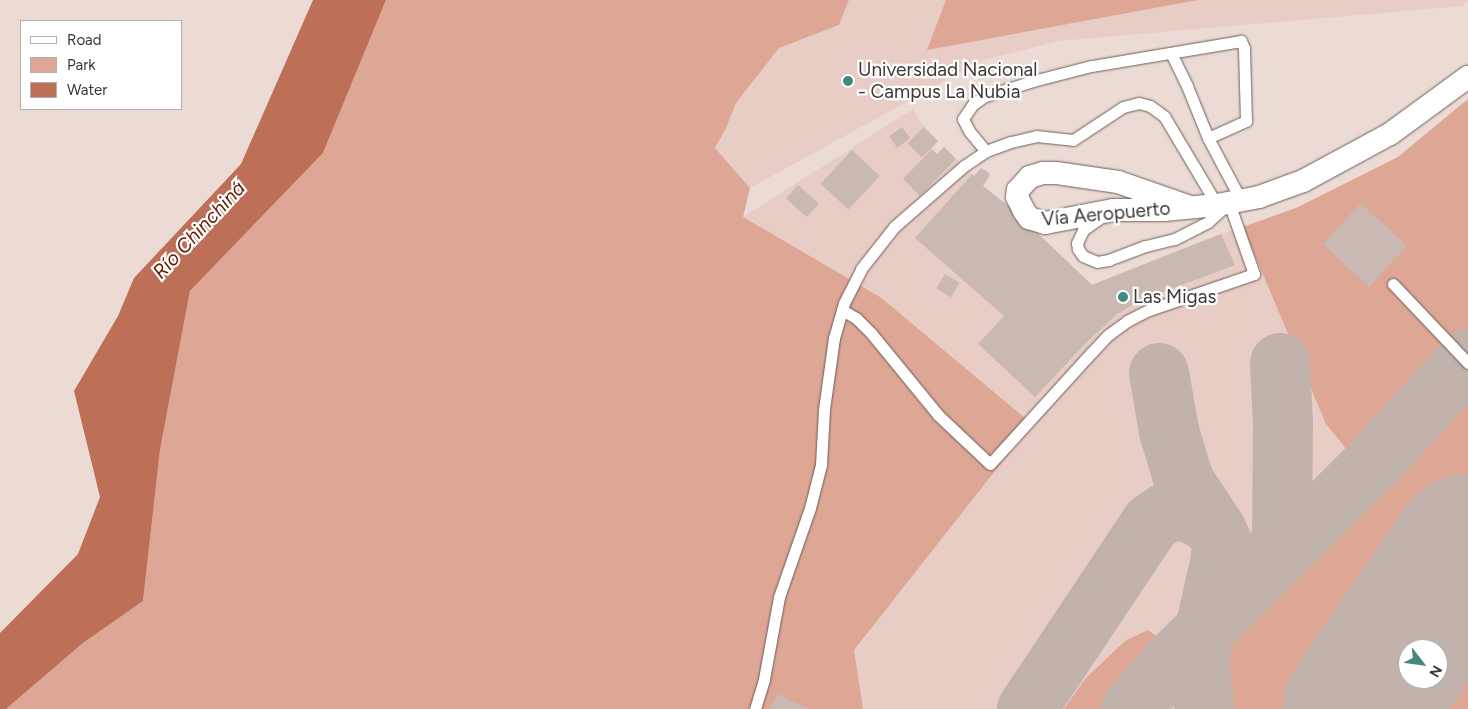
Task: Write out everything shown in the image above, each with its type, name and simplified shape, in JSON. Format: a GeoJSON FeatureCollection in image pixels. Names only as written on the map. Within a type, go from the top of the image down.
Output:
{"type":"FeatureCollection","features":[{"type":"Feature","properties":{"kind":"street","name":"Vía Aeropuerto"},"geometry":{"type":"LineString","coordinates":[[1187,206],[1118,182],[1056,173],[1043,173],[1030,177],[1018,190],[1017,197],[1024,212],[1037,222],[1061,221],[1113,210],[1164,210],[1187,206],[1229,203],[1259,197],[1303,181],[1343,161],[1390,134],[1468,77]]}},
{"type":"Feature","properties":{"kind":"lane"},"geometry":{"type":"LineString","coordinates":[[986,152],[969,132],[962,119],[973,104],[985,96],[1091,66],[1237,40],[1243,43],[1246,120],[1208,138]]}},
{"type":"Feature","properties":{"kind":"lane"},"geometry":{"type":"LineString","coordinates":[[842,310],[856,318],[871,333],[938,415],[990,464],[1108,335],[1128,321],[1149,310],[1254,274],[1208,138],[1171,53]]}},
{"type":"Feature","properties":{"kind":"lane"},"geometry":{"type":"LineString","coordinates":[[755,709],[764,679],[779,596],[810,508],[822,465],[824,409],[834,338],[842,310],[861,269],[894,227],[964,166],[986,152],[1011,142],[1036,136],[1073,140],[1123,107],[1139,104],[1150,106],[1164,116],[1229,203]]}},
{"type":"Feature","properties":{"kind":"lane"},"geometry":{"type":"LineString","coordinates":[[1113,210],[1088,225],[1078,238],[1078,249],[1089,260],[1102,262],[1145,246],[1174,239],[1208,222],[1229,203]]}},
{"type":"Feature","properties":{"kind":"lane"},"geometry":{"type":"LineString","coordinates":[[1393,284],[1468,363]]}},
{"type":"Feature","properties":{"kind":"shaded area","name":"Universidad Nacional - Campus La Nubia"},"geometry":{"type":"Polygon","coordinates":[[[849,0],[1468,0],[1463,6],[1058,41],[983,60],[750,188],[715,148],[726,128],[736,103],[779,48],[839,25],[849,0]]]}},
{"type":"Feature","properties":{"kind":"shaded area"},"geometry":{"type":"Polygon","coordinates":[[[1468,99],[1468,709],[675,709],[743,217],[913,109],[924,127],[938,141],[931,148],[937,154],[944,147],[974,176],[981,168],[988,171],[989,178],[983,186],[1012,209],[1092,285],[1190,245],[1296,208],[1398,157],[1468,99]]]}},
{"type":"Feature","properties":{"kind":"green space"},"geometry":{"type":"Polygon","coordinates":[[[386,0],[849,0],[839,25],[779,48],[736,103],[726,128],[715,148],[750,188],[743,217],[880,297],[1032,424],[854,650],[863,709],[6,709],[83,643],[143,601],[160,450],[190,291],[323,153],[386,0]]]}},
{"type":"Feature","properties":{"kind":"green space"},"geometry":{"type":"Polygon","coordinates":[[[946,0],[1198,0],[927,50],[946,0]]]}},
{"type":"Feature","properties":{"kind":"green space"},"geometry":{"type":"Polygon","coordinates":[[[1468,99],[1468,329],[1352,456],[1326,424],[1243,227],[1296,208],[1398,157],[1468,99]]]}},
{"type":"Feature","properties":{"kind":"green space"},"geometry":{"type":"Polygon","coordinates":[[[1468,385],[1468,476],[1307,709],[1221,709],[1216,667],[1221,649],[1232,635],[1468,385]]]}},
{"type":"Feature","properties":{"kind":"green space"},"geometry":{"type":"Polygon","coordinates":[[[1148,630],[1162,640],[1169,652],[1114,709],[1064,709],[1085,679],[1125,641],[1148,630]]]}},
{"type":"Feature","properties":{"kind":"green space"},"geometry":{"type":"Polygon","coordinates":[[[1468,632],[1468,709],[1415,709],[1428,689],[1448,689],[1448,661],[1468,632]]]}},
{"type":"Feature","properties":{"kind":"water","name":"Río Chinchiná"},"geometry":{"type":"Polygon","coordinates":[[[313,0],[386,0],[323,153],[190,291],[160,450],[143,601],[83,643],[6,709],[0,709],[0,633],[78,554],[100,497],[74,391],[118,316],[134,278],[241,164],[313,0]]]}},
{"type":"Feature","properties":{"kind":"building"},"geometry":{"type":"Polygon","coordinates":[[[902,127],[910,138],[897,148],[889,136],[902,127]]]}},
{"type":"Feature","properties":{"kind":"building"},"geometry":{"type":"Polygon","coordinates":[[[924,127],[938,141],[922,157],[908,143],[924,127]]]}},
{"type":"Feature","properties":{"kind":"building"},"geometry":{"type":"Polygon","coordinates":[[[944,147],[956,159],[920,196],[903,179],[932,149],[937,154],[944,147]]]}},
{"type":"Feature","properties":{"kind":"building"},"geometry":{"type":"Polygon","coordinates":[[[852,150],[880,176],[848,210],[821,184],[852,150]]]}},
{"type":"Feature","properties":{"kind":"building"},"geometry":{"type":"Polygon","coordinates":[[[981,168],[990,174],[983,186],[1012,209],[1092,285],[1221,234],[1235,265],[1142,300],[1117,314],[1085,344],[1035,397],[978,344],[1004,316],[915,238],[972,174],[974,176],[981,168]]]}},
{"type":"Feature","properties":{"kind":"building"},"geometry":{"type":"Polygon","coordinates":[[[798,185],[819,204],[807,217],[786,198],[798,185]]]}},
{"type":"Feature","properties":{"kind":"building"},"geometry":{"type":"Polygon","coordinates":[[[1361,203],[1407,246],[1369,287],[1323,244],[1361,203]]]}},
{"type":"Feature","properties":{"kind":"building"},"geometry":{"type":"Polygon","coordinates":[[[945,274],[960,283],[951,297],[936,289],[945,274]]]}},
{"type":"Feature","properties":{"kind":"building"},"geometry":{"type":"Polygon","coordinates":[[[778,694],[808,709],[770,709],[778,694]]]}},
{"type":"Feature","properties":{"kind":"taxiway"},"geometry":{"type":"LineString","coordinates":[[1131,709],[1173,661],[1375,461],[1468,359]]}},
{"type":"Feature","properties":{"kind":"taxiway"},"geometry":{"type":"LineString","coordinates":[[1275,558],[1282,535],[1283,424],[1280,363]]}},
{"type":"Feature","properties":{"kind":"taxiway"},"geometry":{"type":"LineString","coordinates":[[1159,373],[1169,431],[1184,481],[1217,531]]}},
{"type":"Feature","properties":{"kind":"taxiway"},"geometry":{"type":"LineString","coordinates":[[1027,709],[1151,523],[1164,514],[1179,510],[1191,513],[1207,522],[1217,531],[1222,543],[1221,559],[1199,656],[1204,709]]}},
{"type":"Feature","properties":{"kind":"runway"},"geometry":{"type":"LineString","coordinates":[[1358,709],[1468,549]]}},
{"type":"Feature","properties":{"kind":"place","name":"Universidad Nacional - Campus La Nubia"},"geometry":{"type":"Point","coordinates":[848,81]}},
{"type":"Feature","properties":{"kind":"place","name":"Las Migas"},"geometry":{"type":"Point","coordinates":[1123,297]}}]}
